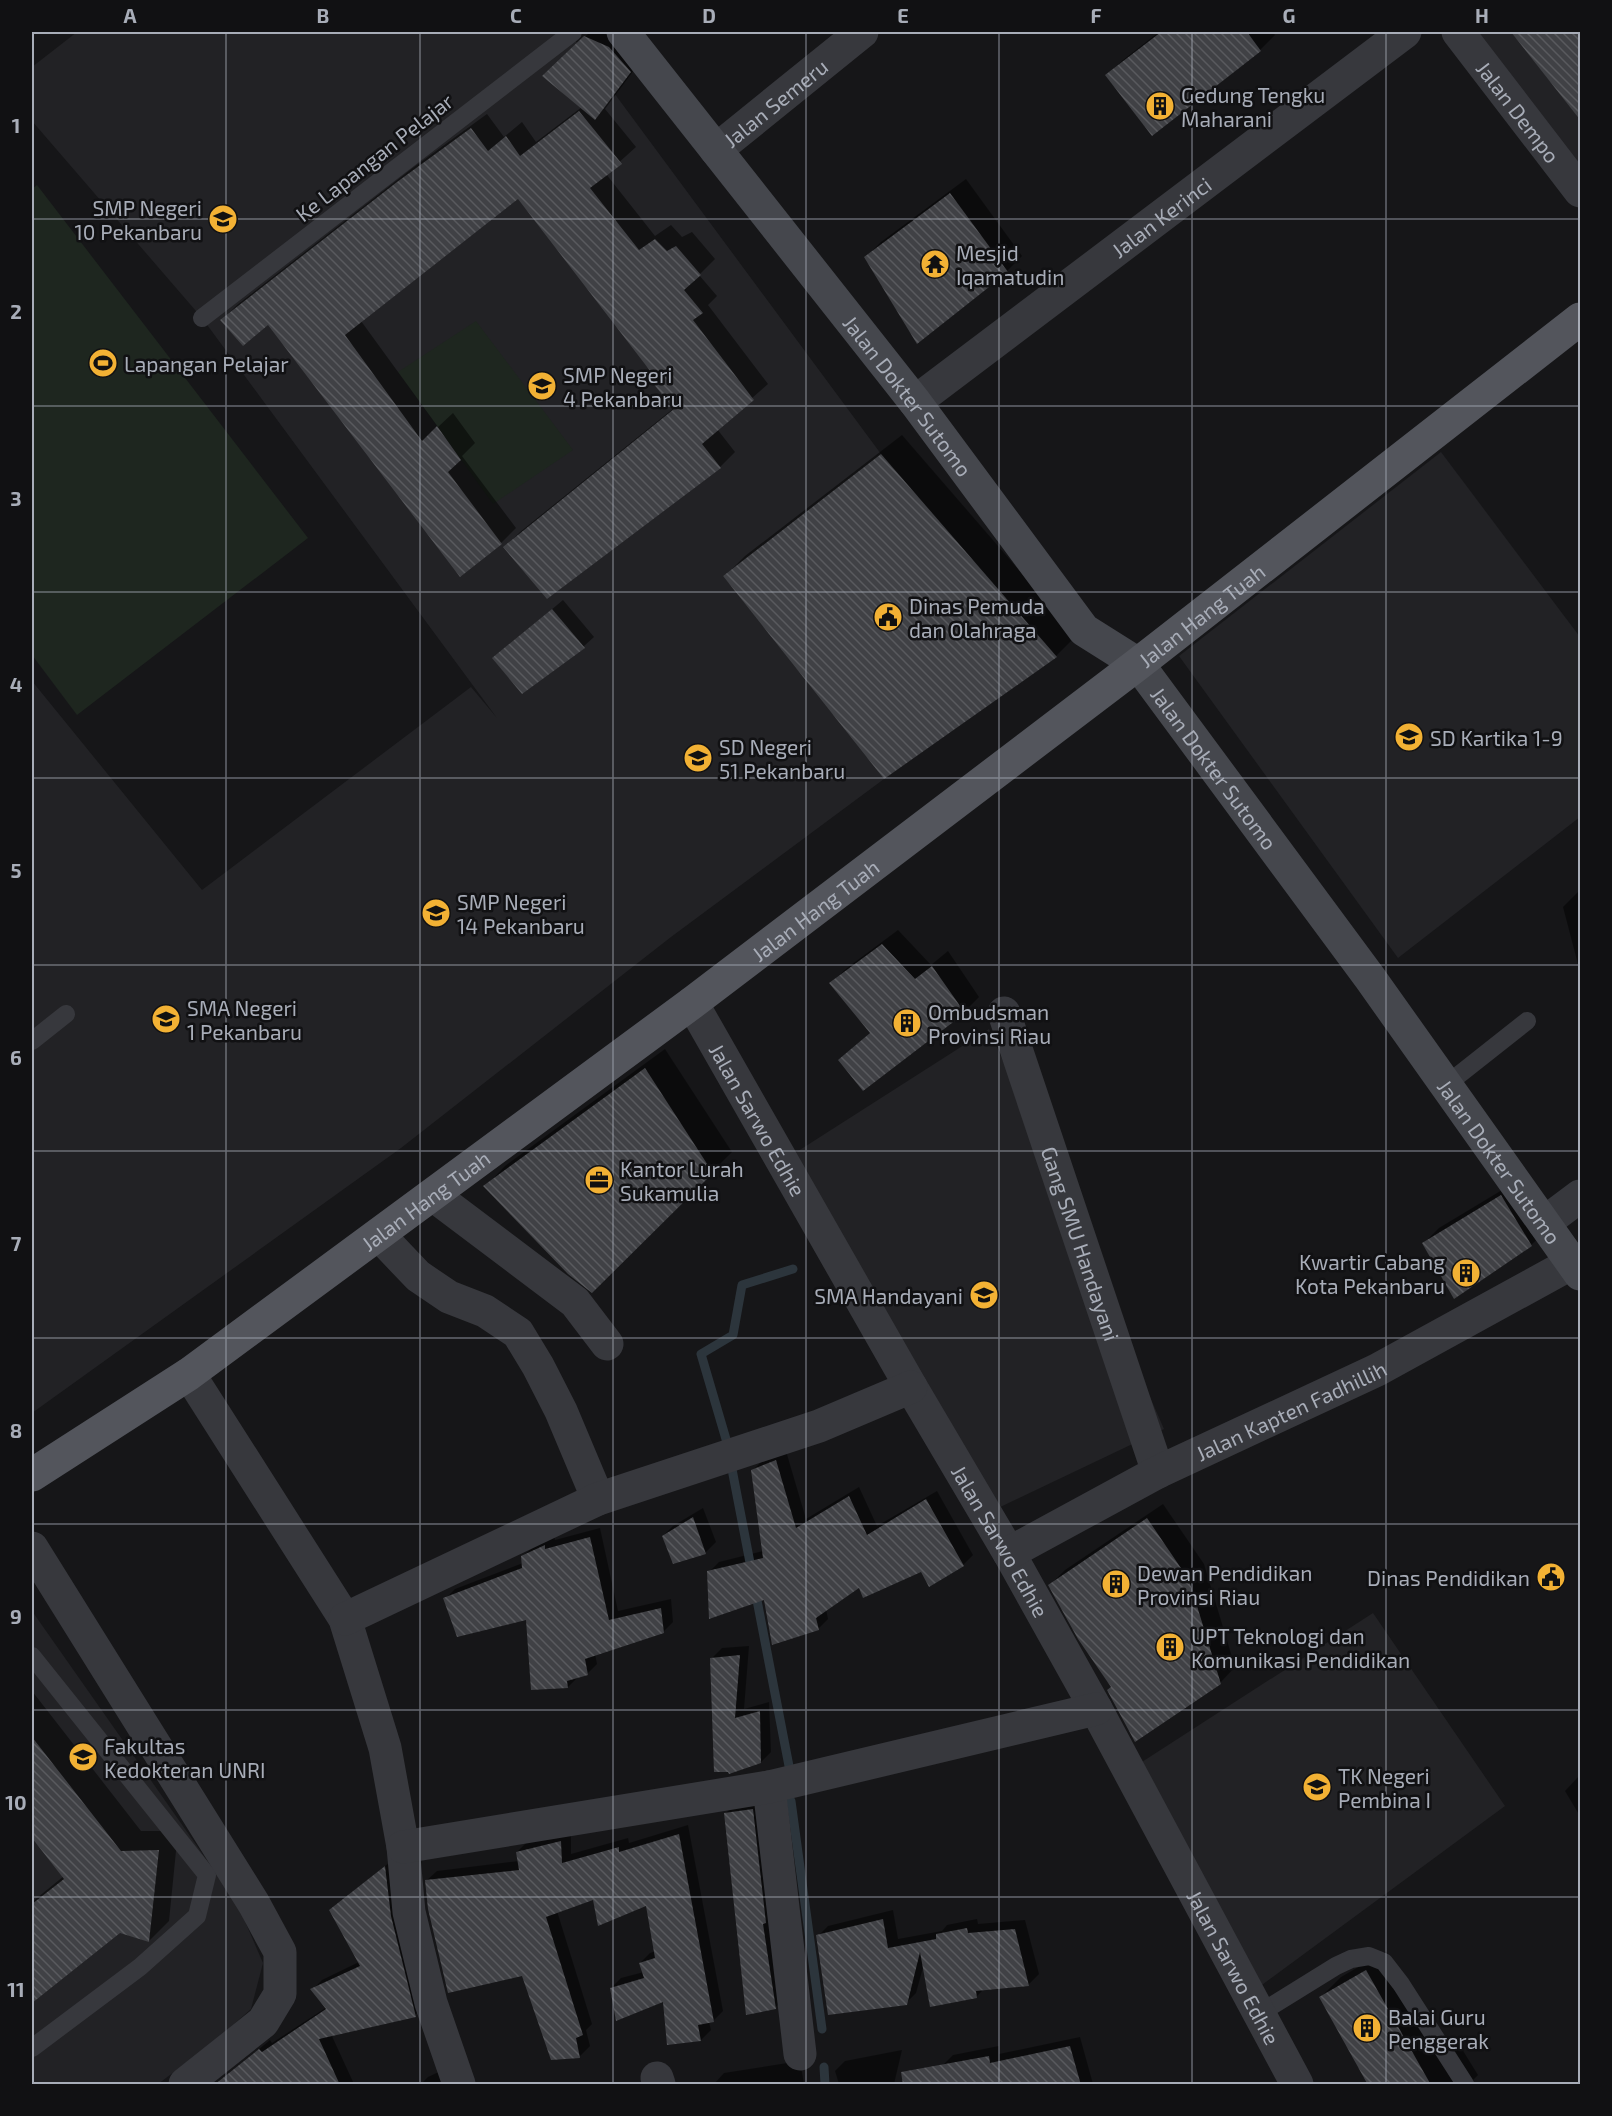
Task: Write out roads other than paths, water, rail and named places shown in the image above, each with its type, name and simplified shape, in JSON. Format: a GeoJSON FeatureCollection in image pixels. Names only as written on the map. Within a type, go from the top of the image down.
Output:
{"type":"FeatureCollection","features":[{"type":"Feature","properties":{"kind":"main road","name":"Jalan Dokter Sutomo"},"geometry":{"type":"LineString","coordinates":[[623,32],[915,402],[1084,630],[1138,664],[1370,978],[1576,1269]]}},
{"type":"Feature","properties":{"kind":"main road","name":"Jalan Hang Tuah"},"geometry":{"type":"LineString","coordinates":[[32,1475],[189,1374],[692,1003],[1138,664],[1581,319]]}},
{"type":"Feature","properties":{"kind":"street","name":"Jalan Semeru"},"geometry":{"type":"LineString","coordinates":[[716,150],[862,32]]}},
{"type":"Feature","properties":{"kind":"street","name":"Jalan Kerinci"},"geometry":{"type":"LineString","coordinates":[[915,402],[1405,32]]}},
{"type":"Feature","properties":{"kind":"street","name":"Jalan Dempo"},"geometry":{"type":"LineString","coordinates":[[1458,32],[1581,191]]}},
{"type":"Feature","properties":{"kind":"street","name":"Jalan Sarwo Edhie"},"geometry":{"type":"LineString","coordinates":[[692,1003],[911,1387],[1009,1553],[1096,1709],[1297,2085]]}},
{"type":"Feature","properties":{"kind":"street","name":"Gang SMU Handayani"},"geometry":{"type":"LineString","coordinates":[[1004,1013],[1158,1472]]}},
{"type":"Feature","properties":{"kind":"street"},"geometry":{"type":"LineString","coordinates":[[433,1195],[575,1302],[607,1344]]}},
{"type":"Feature","properties":{"kind":"street"},"geometry":{"type":"LineString","coordinates":[[1544,1223],[1581,1196]]}},
{"type":"Feature","properties":{"kind":"street"},"geometry":{"type":"LineString","coordinates":[[379,1235],[418,1276],[449,1297],[485,1311],[518,1333],[561,1411],[598,1500]]}},
{"type":"Feature","properties":{"kind":"street","name":"Jalan Kapten Fadhillih"},"geometry":{"type":"LineString","coordinates":[[1009,1553],[1158,1472],[1377,1370],[1576,1269]]}},
{"type":"Feature","properties":{"kind":"street"},"geometry":{"type":"LineString","coordinates":[[189,1374],[345,1619],[385,1748],[403,1847],[409,1912],[430,2003],[459,2085]]}},
{"type":"Feature","properties":{"kind":"street"},"geometry":{"type":"LineString","coordinates":[[345,1619],[598,1500],[819,1426],[911,1387]]}},
{"type":"Feature","properties":{"kind":"street"},"geometry":{"type":"LineString","coordinates":[[32,1548],[254,1904],[280,1953],[280,1994],[263,2022],[185,2085]]}},
{"type":"Feature","properties":{"kind":"street"},"geometry":{"type":"LineString","coordinates":[[403,1847],[769,1787],[1096,1709]]}},
{"type":"Feature","properties":{"kind":"street"},"geometry":{"type":"LineString","coordinates":[[769,1787],[800,2054]]}},
{"type":"Feature","properties":{"kind":"lane","name":"Ke Lapangan Pelajar"},"geometry":{"type":"LineString","coordinates":[[202,318],[573,32]]}},
{"type":"Feature","properties":{"kind":"lane"},"geometry":{"type":"LineString","coordinates":[[32,1041],[66,1014]]}},
{"type":"Feature","properties":{"kind":"lane"},"geometry":{"type":"LineString","coordinates":[[1446,1085],[1527,1021]]}},
{"type":"Feature","properties":{"kind":"lane"},"geometry":{"type":"LineString","coordinates":[[32,1656],[207,1875],[198,1916],[140,1967],[32,2049]]}},
{"type":"Feature","properties":{"kind":"lane"},"geometry":{"type":"LineString","coordinates":[[1260,2013],[1336,1966],[1351,1959],[1369,1956],[1384,1962],[1401,1984],[1465,2085]]}},
{"type":"Feature","properties":{"kind":"waterway"},"geometry":{"type":"LineString","coordinates":[[728,1446],[701,1354],[733,1335],[742,1285],[793,1269]]}},
{"type":"Feature","properties":{"kind":"waterway"},"geometry":{"type":"LineString","coordinates":[[731,1464],[752,1573]]}},
{"type":"Feature","properties":{"kind":"waterway"},"geometry":{"type":"LineString","coordinates":[[755,1590],[789,1766]]}},
{"type":"Feature","properties":{"kind":"waterway"},"geometry":{"type":"LineString","coordinates":[[791,1801],[822,2029]]}},
{"type":"Feature","properties":{"kind":"waterway"},"geometry":{"type":"LineString","coordinates":[[824,2067],[825,2084]]}},
{"type":"Feature","properties":{"kind":"place","name":"Gedung Tengku Maharani"},"geometry":{"type":"Point","coordinates":[1160,106]}},
{"type":"Feature","properties":{"kind":"place","name":"SMP Negeri 10 Pekanbaru"},"geometry":{"type":"Point","coordinates":[223,219]}},
{"type":"Feature","properties":{"kind":"place","name":"Mesjid Iqamatudin"},"geometry":{"type":"Point","coordinates":[935,264]}},
{"type":"Feature","properties":{"kind":"place","name":"Lapangan Pelajar"},"geometry":{"type":"Point","coordinates":[103,363]}},
{"type":"Feature","properties":{"kind":"place","name":"SMP Negeri 4 Pekanbaru"},"geometry":{"type":"Point","coordinates":[542,386]}},
{"type":"Feature","properties":{"kind":"place","name":"Dinas Pemuda dan Olahraga"},"geometry":{"type":"Point","coordinates":[888,617]}},
{"type":"Feature","properties":{"kind":"place","name":"SD Kartika 1-9"},"geometry":{"type":"Point","coordinates":[1409,737]}},
{"type":"Feature","properties":{"kind":"place","name":"SD Negeri 51 Pekanbaru"},"geometry":{"type":"Point","coordinates":[698,758]}},
{"type":"Feature","properties":{"kind":"place","name":"SMP Negeri 14 Pekanbaru"},"geometry":{"type":"Point","coordinates":[436,913]}},
{"type":"Feature","properties":{"kind":"place","name":"SMA Negeri 1 Pekanbaru"},"geometry":{"type":"Point","coordinates":[166,1019]}},
{"type":"Feature","properties":{"kind":"place","name":"Ombudsman Provinsi Riau"},"geometry":{"type":"Point","coordinates":[907,1023]}},
{"type":"Feature","properties":{"kind":"place","name":"Kantor Lurah Sukamulia"},"geometry":{"type":"Point","coordinates":[599,1180]}},
{"type":"Feature","properties":{"kind":"place","name":"Kwartir Cabang Kota Pekanbaru"},"geometry":{"type":"Point","coordinates":[1466,1273]}},
{"type":"Feature","properties":{"kind":"place","name":"SMA Handayani"},"geometry":{"type":"Point","coordinates":[984,1295]}},
{"type":"Feature","properties":{"kind":"place","name":"Dinas Pendidikan"},"geometry":{"type":"Point","coordinates":[1551,1577]}},
{"type":"Feature","properties":{"kind":"place","name":"Dewan Pendidikan Provinsi Riau"},"geometry":{"type":"Point","coordinates":[1116,1584]}},
{"type":"Feature","properties":{"kind":"place","name":"UPT Teknologi dan Komunikasi Pendidikan"},"geometry":{"type":"Point","coordinates":[1170,1647]}},
{"type":"Feature","properties":{"kind":"place","name":"Fakultas Kedokteran UNRI"},"geometry":{"type":"Point","coordinates":[83,1757]}},
{"type":"Feature","properties":{"kind":"place","name":"TK Negeri Pembina I"},"geometry":{"type":"Point","coordinates":[1317,1787]}},
{"type":"Feature","properties":{"kind":"place","name":"Balai Guru Penggerak"},"geometry":{"type":"Point","coordinates":[1367,2028]}}]}
